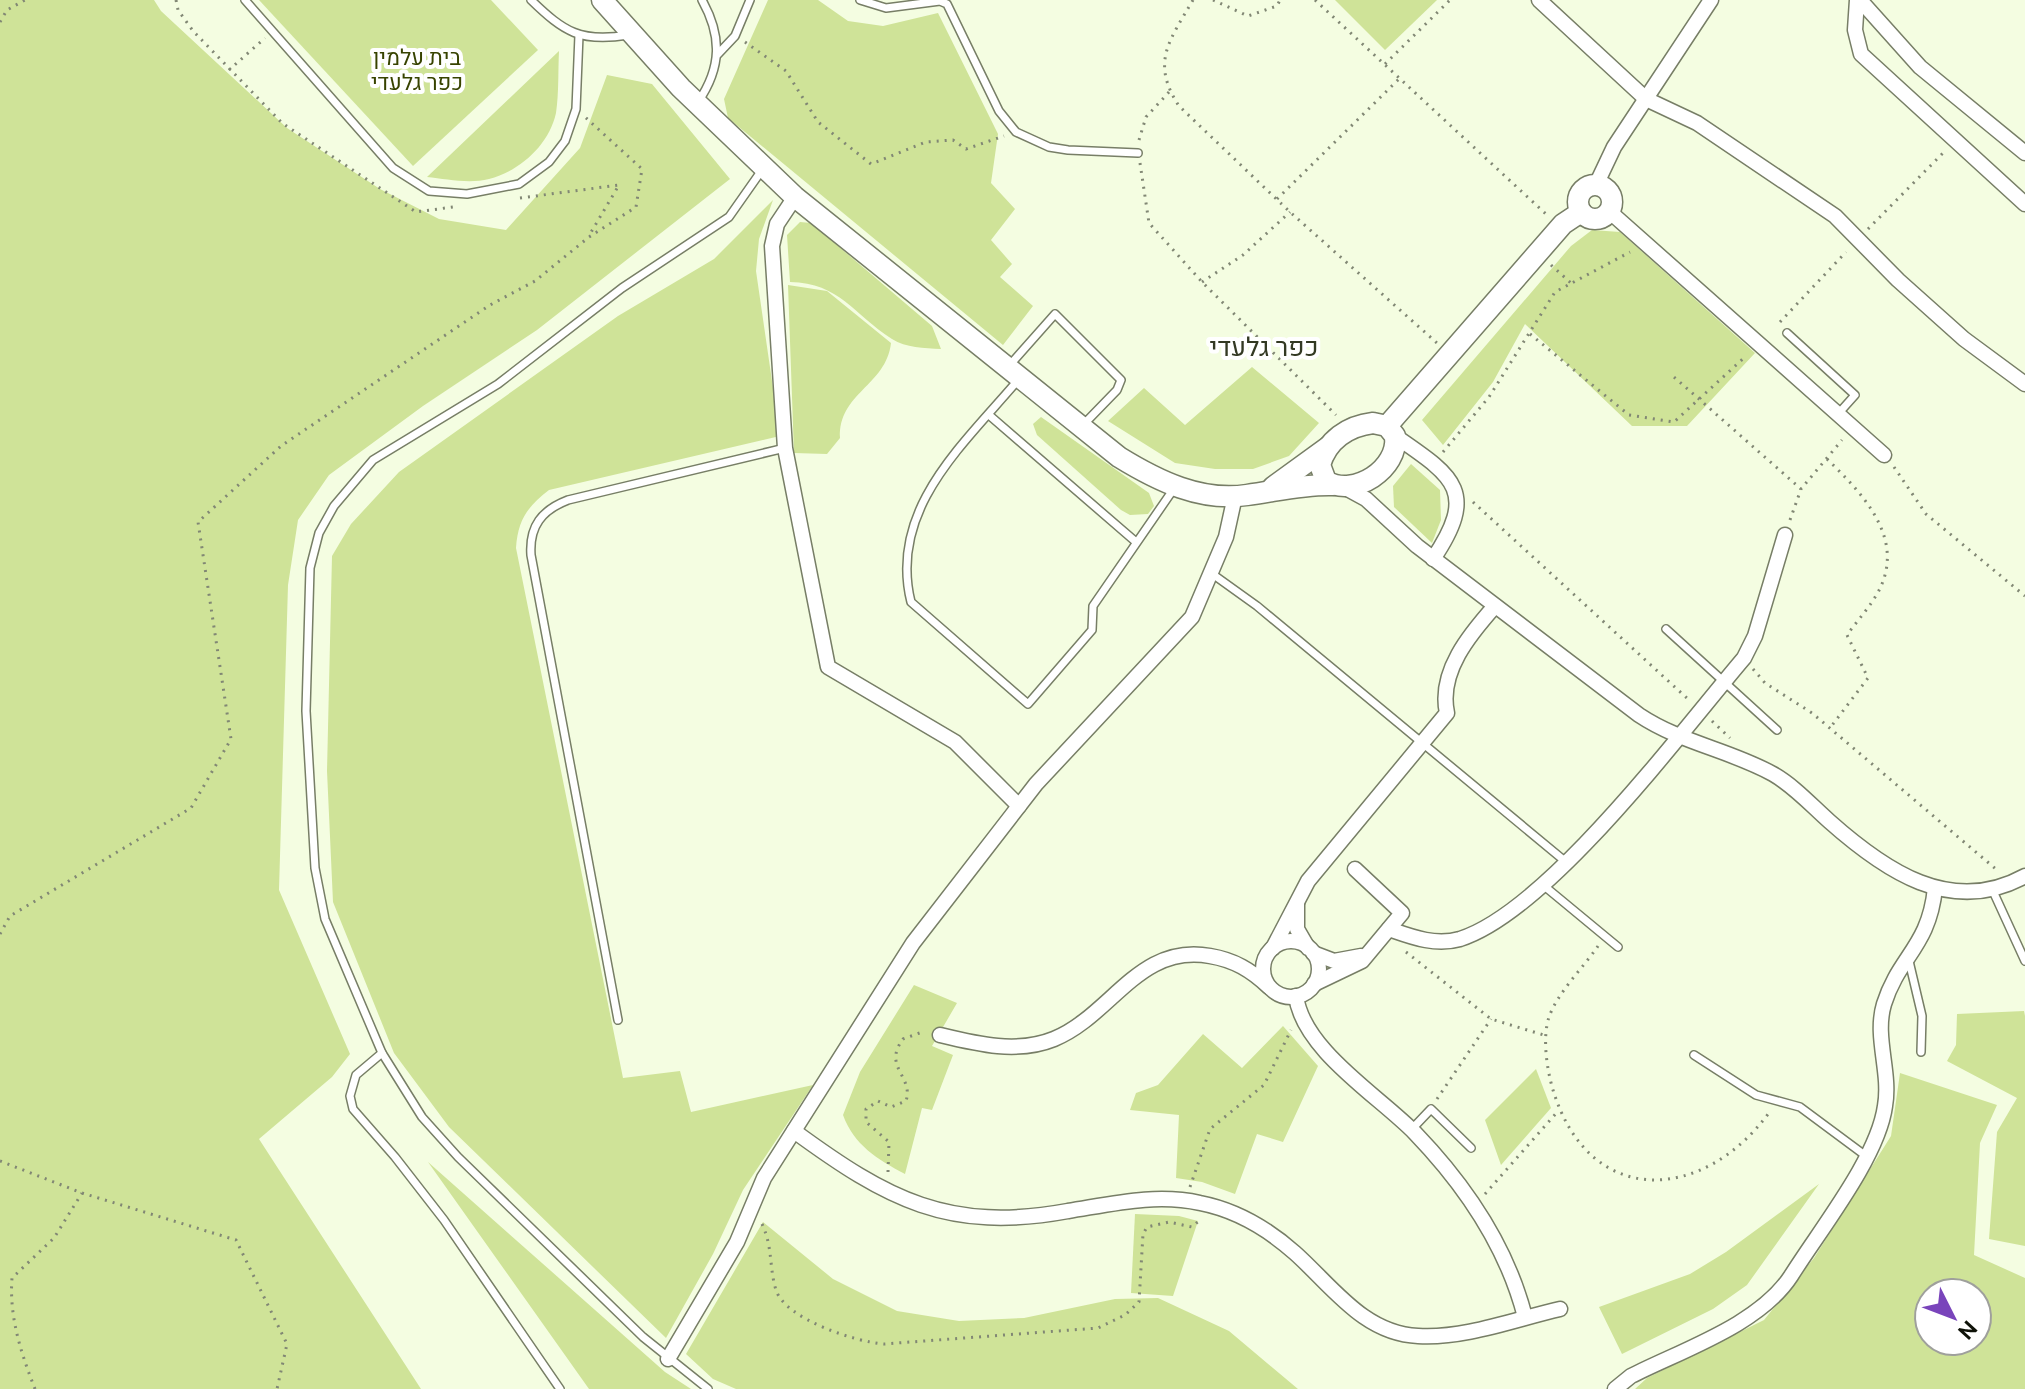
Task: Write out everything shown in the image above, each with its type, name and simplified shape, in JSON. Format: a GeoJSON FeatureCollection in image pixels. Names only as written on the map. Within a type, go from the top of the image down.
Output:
{"type":"FeatureCollection","features":[{"type":"Feature","properties":{"kind":"street"},"geometry":{"type":"LineString","coordinates":[[602,0],[696,104],[795,197],[1080,429],[1138,469],[1176,486],[1211,495],[1235,496],[1338,486],[1366,480],[1383,468]]}},
{"type":"Feature","properties":{"kind":"street"},"geometry":{"type":"LineString","coordinates":[[1539,0],[1646,99],[1697,123],[1835,216],[1898,280],[1964,339],[2025,384]]}},
{"type":"Feature","properties":{"kind":"street"},"geometry":{"type":"LineString","coordinates":[[1596,185],[1614,147],[1711,0]]}},
{"type":"Feature","properties":{"kind":"street"},"geometry":{"type":"LineString","coordinates":[[1858,0],[1920,67],[2025,153]]}},
{"type":"Feature","properties":{"kind":"street"},"geometry":{"type":"LineString","coordinates":[[1858,0],[1855,30],[1861,54],[2025,204]]}},
{"type":"Feature","properties":{"kind":"street"},"geometry":{"type":"LineString","coordinates":[[1581,212],[1579,195],[1586,187],[1596,185],[1609,193],[1609,211]]}},
{"type":"Feature","properties":{"kind":"street"},"geometry":{"type":"LineString","coordinates":[[795,197],[777,224],[772,246],[785,448],[828,667],[955,742],[1019,806]]}},
{"type":"Feature","properties":{"kind":"street"},"geometry":{"type":"LineString","coordinates":[[1581,212],[1596,218],[1609,211]]}},
{"type":"Feature","properties":{"kind":"street"},"geometry":{"type":"LineString","coordinates":[[1609,211],[1884,455]]}},
{"type":"Feature","properties":{"kind":"street"},"geometry":{"type":"LineString","coordinates":[[1384,517],[1377,488],[1383,468],[1393,454],[1391,431],[1450,354],[1538,252],[1560,228],[1581,212]]}},
{"type":"Feature","properties":{"kind":"street"},"geometry":{"type":"LineString","coordinates":[[1263,492],[1300,469],[1342,435],[1373,423],[1391,431],[1450,481],[1458,505],[1453,528],[1433,559]]}},
{"type":"Feature","properties":{"kind":"street"},"geometry":{"type":"LineString","coordinates":[[1342,435],[1323,455],[1320,470],[1323,478],[1358,494],[1433,559],[1639,715],[1677,737],[1774,775],[1880,863],[1935,888],[1971,892],[1992,889],[2019,879]]}},
{"type":"Feature","properties":{"kind":"street"},"geometry":{"type":"LineString","coordinates":[[668,1359],[737,1242],[764,1178],[913,943],[1019,806],[1081,732],[1192,617],[1226,537],[1235,496]]}},
{"type":"Feature","properties":{"kind":"street"},"geometry":{"type":"LineString","coordinates":[[1386,932],[1434,942],[1460,939],[1500,919],[1543,885],[1744,658],[1755,636],[1785,535]]}},
{"type":"Feature","properties":{"kind":"street"},"geometry":{"type":"LineString","coordinates":[[1269,987],[1263,971],[1298,896],[1447,713],[1445,695],[1453,665],[1495,606]]}},
{"type":"Feature","properties":{"kind":"street"},"geometry":{"type":"LineString","coordinates":[[940,1035],[1002,1046],[1035,1045],[1086,1021],[1139,972],[1163,959],[1201,954],[1230,961],[1251,971],[1283,996],[1296,996],[1314,984],[1351,969],[1402,913],[1355,869]]}},
{"type":"Feature","properties":{"kind":"street"},"geometry":{"type":"LineString","coordinates":[[1615,1389],[1631,1376],[1746,1319],[1771,1300],[1791,1276],[1867,1156],[1882,1124],[1886,1102],[1883,1009],[1891,988],[1928,927],[1935,888]]}},
{"type":"Feature","properties":{"kind":"street"},"geometry":{"type":"LineString","coordinates":[[1298,896],[1297,929],[1318,968],[1314,984]]}},
{"type":"Feature","properties":{"kind":"street"},"geometry":{"type":"LineString","coordinates":[[1230,961],[1293,942],[1311,950],[1321,959],[1340,962],[1357,958],[1372,949]]}},
{"type":"Feature","properties":{"kind":"street"},"geometry":{"type":"LineString","coordinates":[[1296,996],[1299,1012],[1323,1048],[1411,1130],[1474,1207],[1511,1275],[1525,1317]]}},
{"type":"Feature","properties":{"kind":"street"},"geometry":{"type":"LineString","coordinates":[[794,1131],[882,1191],[930,1209],[1001,1218],[1047,1215],[1122,1201],[1186,1201],[1207,1205],[1261,1227],[1297,1254],[1350,1306],[1394,1332],[1431,1336],[1560,1309]]}},
{"type":"Feature","properties":{"kind":"lane"},"geometry":{"type":"LineString","coordinates":[[245,0],[393,168],[429,191],[467,194],[519,184],[549,162],[565,141],[576,109],[579,35]]}},
{"type":"Feature","properties":{"kind":"lane"},"geometry":{"type":"LineString","coordinates":[[531,0],[557,24],[579,35],[599,39],[631,34]]}},
{"type":"Feature","properties":{"kind":"lane"},"geometry":{"type":"LineString","coordinates":[[696,104],[713,76],[718,54],[715,29],[702,0]]}},
{"type":"Feature","properties":{"kind":"lane"},"geometry":{"type":"LineString","coordinates":[[718,54],[735,36],[750,0]]}},
{"type":"Feature","properties":{"kind":"lane"},"geometry":{"type":"LineString","coordinates":[[860,0],[886,8],[940,1],[947,4],[999,111],[1016,132],[1049,147],[1138,153]]}},
{"type":"Feature","properties":{"kind":"lane"},"geometry":{"type":"LineString","coordinates":[[708,1389],[668,1359],[458,1157],[422,1117],[382,1053],[325,919],[315,868],[306,711],[310,568],[319,533],[334,506],[373,460],[498,384],[622,288],[729,217],[764,168]]}},
{"type":"Feature","properties":{"kind":"lane"},"geometry":{"type":"LineString","coordinates":[[1080,429],[1117,390],[1121,380],[1055,314],[1012,374],[989,415],[927,489],[916,516],[906,569],[911,602],[1028,704],[1092,630],[1093,606],[1176,486]]}},
{"type":"Feature","properties":{"kind":"lane"},"geometry":{"type":"LineString","coordinates":[[1787,333],[1855,395],[1838,414]]}},
{"type":"Feature","properties":{"kind":"lane"},"geometry":{"type":"LineString","coordinates":[[989,415],[1136,542]]}},
{"type":"Feature","properties":{"kind":"lane"},"geometry":{"type":"LineString","coordinates":[[618,1020],[531,555],[534,527],[546,512],[568,500],[785,448]]}},
{"type":"Feature","properties":{"kind":"lane"},"geometry":{"type":"LineString","coordinates":[[1211,573],[1257,606],[1566,862]]}},
{"type":"Feature","properties":{"kind":"lane"},"geometry":{"type":"LineString","coordinates":[[1666,629],[1777,730]]}},
{"type":"Feature","properties":{"kind":"lane"},"geometry":{"type":"LineString","coordinates":[[1543,885],[1618,947]]}},
{"type":"Feature","properties":{"kind":"lane"},"geometry":{"type":"LineString","coordinates":[[1992,889],[2025,961]]}},
{"type":"Feature","properties":{"kind":"lane"},"geometry":{"type":"LineString","coordinates":[[1909,961],[1922,1016],[1921,1052]]}},
{"type":"Feature","properties":{"kind":"lane"},"geometry":{"type":"LineString","coordinates":[[382,1053],[356,1075],[350,1096],[353,1109],[444,1220],[560,1389]]}},
{"type":"Feature","properties":{"kind":"lane"},"geometry":{"type":"LineString","coordinates":[[1694,1055],[1756,1095],[1800,1107],[1867,1156]]}},
{"type":"Feature","properties":{"kind":"lane"},"geometry":{"type":"LineString","coordinates":[[1411,1130],[1431,1109],[1471,1148]]}},
{"type":"Feature","properties":{"kind":"path"},"geometry":{"type":"LineString","coordinates":[[0,22],[7,10],[25,0]]}},
{"type":"Feature","properties":{"kind":"path"},"geometry":{"type":"LineString","coordinates":[[176,0],[178,10],[193,31],[282,123]]}},
{"type":"Feature","properties":{"kind":"path"},"geometry":{"type":"LineString","coordinates":[[1193,0],[1167,45],[1162,67],[1169,92],[1192,123],[1450,354]]}},
{"type":"Feature","properties":{"kind":"path"},"geometry":{"type":"LineString","coordinates":[[1213,0],[1248,16],[1277,6],[1280,0]]}},
{"type":"Feature","properties":{"kind":"path"},"geometry":{"type":"LineString","coordinates":[[1315,0],[1560,228]]}},
{"type":"Feature","properties":{"kind":"path"},"geometry":{"type":"LineString","coordinates":[[1385,64],[1450,0]]}},
{"type":"Feature","properties":{"kind":"path"},"geometry":{"type":"LineString","coordinates":[[229,70],[273,31]]}},
{"type":"Feature","properties":{"kind":"path"},"geometry":{"type":"LineString","coordinates":[[735,36],[786,71],[818,122],[871,164],[926,142],[953,140],[966,149],[1016,132]]}},
{"type":"Feature","properties":{"kind":"path"},"geometry":{"type":"LineString","coordinates":[[1277,200],[1400,78]]}},
{"type":"Feature","properties":{"kind":"path"},"geometry":{"type":"LineString","coordinates":[[1169,92],[1146,117],[1138,153],[1149,223],[1342,435]]}},
{"type":"Feature","properties":{"kind":"path"},"geometry":{"type":"LineString","coordinates":[[0,934],[10,916],[191,808],[231,739],[198,522],[281,446],[490,305],[535,281],[589,237],[636,207],[642,169],[576,109]]}},
{"type":"Feature","properties":{"kind":"path"},"geometry":{"type":"LineString","coordinates":[[1202,282],[1243,255],[1290,212]]}},
{"type":"Feature","properties":{"kind":"path"},"geometry":{"type":"LineString","coordinates":[[1433,464],[1489,397],[1555,292],[1646,242]]}},
{"type":"Feature","properties":{"kind":"path"},"geometry":{"type":"LineString","coordinates":[[1538,252],[1572,284]]}},
{"type":"Feature","properties":{"kind":"path"},"geometry":{"type":"LineString","coordinates":[[1674,377],[1801,489]]}},
{"type":"Feature","properties":{"kind":"path"},"geometry":{"type":"LineString","coordinates":[[1785,535],[1801,489],[1853,428]]}},
{"type":"Feature","properties":{"kind":"path"},"geometry":{"type":"LineString","coordinates":[[1884,455],[1926,514],[2025,596]]}},
{"type":"Feature","properties":{"kind":"path"},"geometry":{"type":"LineString","coordinates":[[1827,459],[1866,497],[1888,547],[1879,592],[1847,635],[1868,678],[1830,728]]}},
{"type":"Feature","properties":{"kind":"path"},"geometry":{"type":"LineString","coordinates":[[1473,502],[1734,741]]}},
{"type":"Feature","properties":{"kind":"path"},"geometry":{"type":"LineString","coordinates":[[1744,658],[1765,683],[1830,728],[2019,879]]}},
{"type":"Feature","properties":{"kind":"path"},"geometry":{"type":"LineString","coordinates":[[1386,932],[1491,1019],[1547,1036]]}},
{"type":"Feature","properties":{"kind":"path"},"geometry":{"type":"LineString","coordinates":[[1605,937],[1549,1017],[1547,1036],[1549,1078],[1559,1110],[1588,1151],[1615,1171],[1637,1181],[1671,1180],[1730,1156],[1778,1101]]}},
{"type":"Feature","properties":{"kind":"path"},"geometry":{"type":"LineString","coordinates":[[1186,1201],[1210,1129],[1264,1085],[1299,1012]]}},
{"type":"Feature","properties":{"kind":"path"},"geometry":{"type":"LineString","coordinates":[[1431,1109],[1491,1019]]}},
{"type":"Feature","properties":{"kind":"path"},"geometry":{"type":"LineString","coordinates":[[882,1191],[892,1152],[886,1136],[866,1122],[866,1109],[878,1101],[891,1107],[906,1101],[907,1086],[896,1065],[895,1053],[903,1039],[917,1032],[940,1035]]}},
{"type":"Feature","properties":{"kind":"path"},"geometry":{"type":"LineString","coordinates":[[1474,1207],[1559,1110]]}},
{"type":"Feature","properties":{"kind":"path"},"geometry":{"type":"LineString","coordinates":[[0,1161],[82,1193],[236,1240],[287,1344],[277,1389]]}},
{"type":"Feature","properties":{"kind":"path"},"geometry":{"type":"LineString","coordinates":[[35,1389],[22,1357],[10,1302],[12,1278],[54,1238],[82,1193]]}},
{"type":"Feature","properties":{"kind":"path"},"geometry":{"type":"LineString","coordinates":[[753,1206],[772,1250],[776,1289],[782,1303],[806,1318],[853,1339],[884,1344],[1098,1328],[1125,1315],[1139,1302],[1143,1234],[1147,1227],[1169,1222],[1192,1227],[1207,1205]]}},
{"type":"Feature","properties":{"kind":"green space"},"geometry":{"type":"Polygon","coordinates":[[[0,0],[154,0],[161,11],[287,128],[380,189],[439,219],[506,230],[580,148],[607,75],[652,84],[730,179],[537,330],[423,406],[329,475],[298,520],[288,585],[279,890],[350,1054],[332,1077],[259,1139],[421,1389],[0,1389],[0,0]]]}},
{"type":"Feature","properties":{"kind":"green space","name":"בית עלמין כפר גלעדי"},"geometry":{"type":"Polygon","coordinates":[[[259,0],[491,0],[538,50],[413,166],[259,0]]]}},
{"type":"Feature","properties":{"kind":"green space"},"geometry":{"type":"Polygon","coordinates":[[[768,0],[818,0],[848,21],[883,26],[938,13],[998,134],[991,183],[1015,209],[991,240],[1012,264],[1000,277],[1033,306],[1003,345],[728,118],[724,99],[768,0]]]}},
{"type":"Feature","properties":{"kind":"green space"},"geometry":{"type":"Polygon","coordinates":[[[1335,0],[1437,0],[1385,50],[1335,0]]]}},
{"type":"Feature","properties":{"kind":"green space"},"geometry":{"type":"Polygon","coordinates":[[[559,51],[556,113],[547,136],[532,155],[512,170],[489,179],[466,181],[427,177],[559,51]]]}},
{"type":"Feature","properties":{"kind":"green space"},"geometry":{"type":"Polygon","coordinates":[[[773,200],[759,239],[756,271],[780,436],[549,490],[525,515],[516,548],[623,1078],[680,1071],[691,1112],[813,1085],[743,1190],[713,1254],[666,1338],[449,1127],[394,1053],[333,902],[327,771],[332,556],[351,524],[399,472],[618,316],[714,259],[773,200]]]}},
{"type":"Feature","properties":{"kind":"green space"},"geometry":{"type":"Polygon","coordinates":[[[800,222],[811,223],[932,326],[941,349],[897,342],[834,294],[822,288],[790,282],[787,235],[800,222]]]}},
{"type":"Feature","properties":{"kind":"green space"},"geometry":{"type":"Polygon","coordinates":[[[1592,230],[1620,232],[1755,353],[1687,426],[1632,426],[1525,324],[1493,382],[1443,445],[1422,420],[1571,246],[1592,230]]]}},
{"type":"Feature","properties":{"kind":"green space"},"geometry":{"type":"Polygon","coordinates":[[[788,285],[827,291],[891,343],[881,370],[846,410],[840,438],[827,454],[794,453],[788,285]]]}},
{"type":"Feature","properties":{"kind":"green space"},"geometry":{"type":"Polygon","coordinates":[[[1252,367],[1319,423],[1289,456],[1253,469],[1215,469],[1175,463],[1108,421],[1144,388],[1185,425],[1252,367]]]}},
{"type":"Feature","properties":{"kind":"green space"},"geometry":{"type":"Polygon","coordinates":[[[1041,417],[1149,493],[1154,506],[1148,514],[1130,515],[1121,510],[1037,435],[1033,424],[1041,417]]]}},
{"type":"Feature","properties":{"kind":"green space"},"geometry":{"type":"Polygon","coordinates":[[[1411,464],[1440,490],[1441,520],[1432,543],[1394,507],[1393,486],[1411,464]]]}},
{"type":"Feature","properties":{"kind":"green space"},"geometry":{"type":"Polygon","coordinates":[[[914,985],[957,1003],[932,1046],[953,1055],[932,1110],[922,1108],[905,1174],[860,1143],[843,1115],[860,1072],[914,985]]]}},
{"type":"Feature","properties":{"kind":"green space"},"geometry":{"type":"Polygon","coordinates":[[[2024,1011],[2025,1246],[1989,1239],[1997,1132],[2017,1098],[1947,1061],[1956,1045],[1957,1014],[2024,1011]]]}},
{"type":"Feature","properties":{"kind":"green space"},"geometry":{"type":"Polygon","coordinates":[[[1283,1026],[1318,1066],[1283,1142],[1257,1134],[1235,1194],[1202,1182],[1176,1178],[1179,1115],[1130,1110],[1136,1093],[1158,1085],[1203,1034],[1242,1068],[1283,1026]]]}},
{"type":"Feature","properties":{"kind":"green space"},"geometry":{"type":"Polygon","coordinates":[[[1536,1069],[1551,1108],[1501,1165],[1485,1120],[1536,1069]]]}},
{"type":"Feature","properties":{"kind":"green space"},"geometry":{"type":"Polygon","coordinates":[[[1900,1073],[1997,1105],[1980,1143],[1974,1255],[2025,1278],[2025,1389],[1635,1389],[1647,1378],[1764,1320],[1814,1258],[1891,1136],[1900,1073]]]}},
{"type":"Feature","properties":{"kind":"green space"},"geometry":{"type":"Polygon","coordinates":[[[428,1162],[665,1372],[691,1389],[589,1389],[428,1162]]]}},
{"type":"Feature","properties":{"kind":"green space"},"geometry":{"type":"Polygon","coordinates":[[[1819,1184],[1747,1285],[1713,1309],[1622,1354],[1599,1307],[1690,1274],[1726,1252],[1819,1184]]]}},
{"type":"Feature","properties":{"kind":"green space"},"geometry":{"type":"Polygon","coordinates":[[[1135,1214],[1179,1216],[1198,1221],[1173,1296],[1131,1293],[1135,1214]]]}},
{"type":"Feature","properties":{"kind":"green space"},"geometry":{"type":"Polygon","coordinates":[[[763,1222],[833,1279],[897,1311],[959,1321],[1024,1318],[1115,1299],[1158,1298],[1229,1331],[1298,1389],[736,1389],[713,1379],[686,1354],[763,1222]]]}},
{"type":"Feature","properties":{"kind":"district","name":"כפר גלעדי"},"geometry":{"type":"Point","coordinates":[1264,346]}}]}
